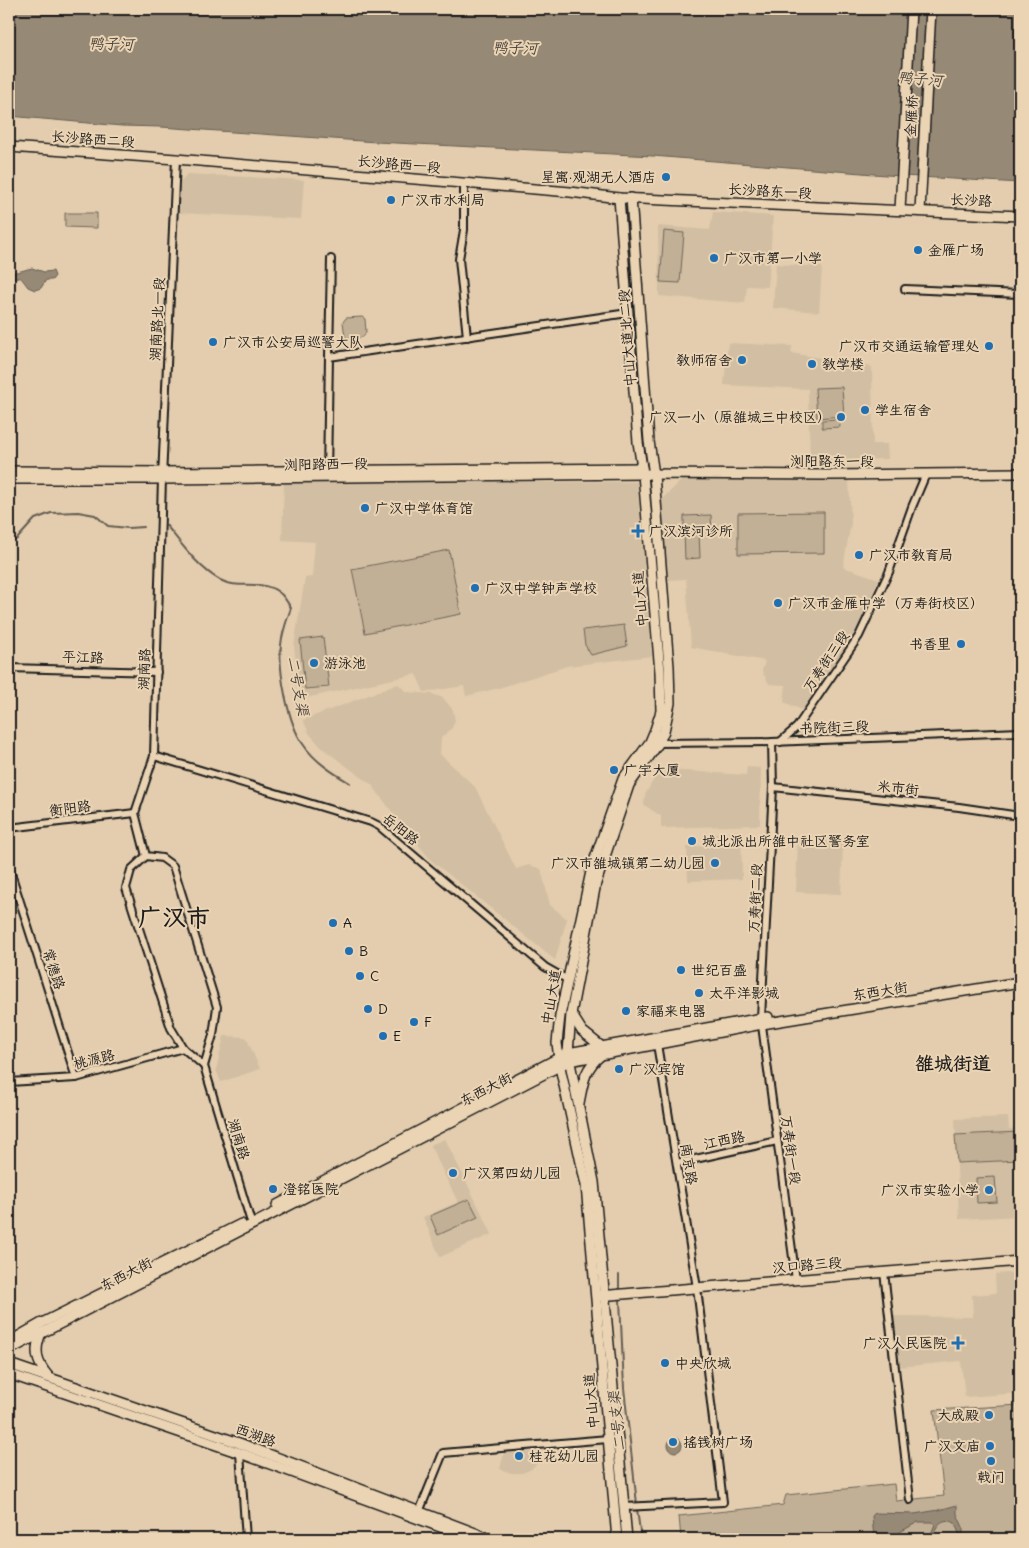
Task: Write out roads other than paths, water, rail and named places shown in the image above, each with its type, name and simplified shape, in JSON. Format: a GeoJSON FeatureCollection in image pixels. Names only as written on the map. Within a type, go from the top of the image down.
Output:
{"type":"FeatureCollection","features":[{"type":"Feature","properties":{"kind":"main road","name":"金雁桥"},"geometry":{"type":"LineString","coordinates":[[900,210],[911,9]]}},
{"type":"Feature","properties":{"kind":"main road","name":"金雁桥"},"geometry":{"type":"LineString","coordinates":[[920,211],[931,9]]}},
{"type":"Feature","properties":{"kind":"main road","name":"长沙路西二段"},"geometry":{"type":"LineString","coordinates":[[9,147],[176,159]]}},
{"type":"Feature","properties":{"kind":"main road","name":"长沙路西一段"},"geometry":{"type":"LineString","coordinates":[[176,159],[619,198]]}},
{"type":"Feature","properties":{"kind":"main road","name":"长沙路东一段"},"geometry":{"type":"LineString","coordinates":[[619,198],[920,211]]}},
{"type":"Feature","properties":{"kind":"main road","name":"中山大道北二段"},"geometry":{"type":"LineString","coordinates":[[619,198],[638,442],[643,471]]}},
{"type":"Feature","properties":{"kind":"main road","name":"中山大道北二段"},"geometry":{"type":"LineString","coordinates":[[631,198],[649,440],[654,475]]}},
{"type":"Feature","properties":{"kind":"main road","name":"长沙路"},"geometry":{"type":"LineString","coordinates":[[920,211],[1020,216]]}},
{"type":"Feature","properties":{"kind":"main road"},"geometry":{"type":"LineString","coordinates":[[9,471],[162,476]]}},
{"type":"Feature","properties":{"kind":"main road","name":"浏阳路西一段"},"geometry":{"type":"LineString","coordinates":[[9,478],[643,471]]}},
{"type":"Feature","properties":{"kind":"main road","name":"浏阳路东一段"},"geometry":{"type":"LineString","coordinates":[[643,471],[654,475],[1020,473]]}},
{"type":"Feature","properties":{"kind":"main road","name":"中山大道"},"geometry":{"type":"LineString","coordinates":[[617,1539],[608,1439],[594,1182],[568,1057],[572,1014],[596,883],[629,784],[654,743],[660,711],[661,695],[643,471]]}},
{"type":"Feature","properties":{"kind":"main road","name":"中山大道"},"geometry":{"type":"LineString","coordinates":[[627,1539],[586,1184],[560,1063],[558,1043],[560,1016],[592,867],[623,779],[664,731],[670,703],[669,667],[654,475]]}},
{"type":"Feature","properties":{"kind":"main road","name":"东西大街"},"geometry":{"type":"LineString","coordinates":[[9,1350],[560,1063],[568,1057],[1020,976]]}},
{"type":"Feature","properties":{"kind":"main road","name":"东西大街"},"geometry":{"type":"LineString","coordinates":[[602,1051],[658,1044],[761,1021],[1020,982]]}},
{"type":"Feature","properties":{"kind":"main road"},"geometry":{"type":"LineString","coordinates":[[572,1014],[582,1031],[602,1051],[586,1072],[578,1106]]}},
{"type":"Feature","properties":{"kind":"main road","name":"东西大街"},"geometry":{"type":"LineString","coordinates":[[9,1342],[42,1323],[560,1063]]}},
{"type":"Feature","properties":{"kind":"main road","name":"汉口路三段"},"geometry":{"type":"LineString","coordinates":[[600,1296],[1020,1261]]}},
{"type":"Feature","properties":{"kind":"main road"},"geometry":{"type":"LineString","coordinates":[[41,1333],[36,1344],[37,1360],[48,1377]]}},
{"type":"Feature","properties":{"kind":"main road","name":"西湖路"},"geometry":{"type":"LineString","coordinates":[[9,1364],[238,1443],[491,1539]]}},
{"type":"Feature","properties":{"kind":"main road","name":"西湖路"},"geometry":{"type":"LineString","coordinates":[[9,1374],[240,1453],[473,1539]]}},
{"type":"Feature","properties":{"kind":"street","name":"湖南路北一段"},"geometry":{"type":"LineString","coordinates":[[162,476],[176,159]]}},
{"type":"Feature","properties":{"kind":"street"},"geometry":{"type":"LineString","coordinates":[[464,183],[464,230],[459,259],[467,337]]}},
{"type":"Feature","properties":{"kind":"street"},"geometry":{"type":"LineString","coordinates":[[327,474],[332,259]]}},
{"type":"Feature","properties":{"kind":"street"},"geometry":{"type":"LineString","coordinates":[[905,289],[1020,294]]}},
{"type":"Feature","properties":{"kind":"street"},"geometry":{"type":"LineString","coordinates":[[329,357],[628,313]]}},
{"type":"Feature","properties":{"kind":"street","name":"万寿街三段"},"geometry":{"type":"LineString","coordinates":[[780,742],[797,727],[859,636],[889,572],[926,474]]}},
{"type":"Feature","properties":{"kind":"street","name":"湖南路"},"geometry":{"type":"LineString","coordinates":[[135,813],[154,756],[162,476]]}},
{"type":"Feature","properties":{"kind":"street","name":"平江路"},"geometry":{"type":"LineString","coordinates":[[9,668],[157,672]]}},
{"type":"Feature","properties":{"kind":"street","name":"书院街三段"},"geometry":{"type":"LineString","coordinates":[[654,743],[780,742],[1020,732]]}},
{"type":"Feature","properties":{"kind":"street","name":"万寿街二段"},"geometry":{"type":"LineString","coordinates":[[761,1021],[773,787],[772,742]]}},
{"type":"Feature","properties":{"kind":"street","name":"岳阳路"},"geometry":{"type":"LineString","coordinates":[[154,756],[379,826],[545,967],[568,980]]}},
{"type":"Feature","properties":{"kind":"street","name":"米市街"},"geometry":{"type":"LineString","coordinates":[[773,787],[959,807],[1020,816]]}},
{"type":"Feature","properties":{"kind":"street"},"geometry":{"type":"LineString","coordinates":[[135,813],[146,856]]}},
{"type":"Feature","properties":{"kind":"street","name":"衡阳路"},"geometry":{"type":"LineString","coordinates":[[9,828],[135,813]]}},
{"type":"Feature","properties":{"kind":"street"},"geometry":{"type":"LineString","coordinates":[[146,856],[162,858],[173,866],[218,1007],[213,1036],[204,1066],[183,1048],[171,1028],[126,888],[131,870],[146,856]]}},
{"type":"Feature","properties":{"kind":"street","name":"常德路"},"geometry":{"type":"LineString","coordinates":[[9,867],[76,1078]]}},
{"type":"Feature","properties":{"kind":"street","name":"万寿街一段"},"geometry":{"type":"LineString","coordinates":[[761,1021],[796,1280]]}},
{"type":"Feature","properties":{"kind":"street","name":"南京路"},"geometry":{"type":"LineString","coordinates":[[624,1507],[723,1502],[696,1288],[658,1044]]}},
{"type":"Feature","properties":{"kind":"street","name":"桃源路"},"geometry":{"type":"LineString","coordinates":[[9,1082],[76,1078],[183,1048]]}},
{"type":"Feature","properties":{"kind":"street","name":"湖南路"},"geometry":{"type":"LineString","coordinates":[[204,1066],[250,1219]]}},
{"type":"Feature","properties":{"kind":"street","name":"江西路"},"geometry":{"type":"LineString","coordinates":[[676,1163],[777,1141]]}},
{"type":"Feature","properties":{"kind":"street"},"geometry":{"type":"LineString","coordinates":[[884,1272],[910,1500]]}},
{"type":"Feature","properties":{"kind":"street"},"geometry":{"type":"LineString","coordinates":[[419,1512],[443,1453],[608,1439]]}},
{"type":"Feature","properties":{"kind":"street"},"geometry":{"type":"LineString","coordinates":[[240,1453],[246,1539]]}},
{"type":"Feature","properties":{"kind":"water","name":"鸭子河"},"geometry":{"type":"Polygon","coordinates":[[[9,9],[1020,9],[1020,183],[886,175],[653,156],[376,142],[122,126],[9,116],[9,9]]]}},
{"type":"Feature","properties":{"kind":"water"},"geometry":{"type":"Polygon","coordinates":[[[32,268],[44,272],[53,271],[55,276],[52,280],[46,280],[41,288],[35,290],[28,287],[20,278],[9,277],[9,270],[17,272],[32,268]]]}},
{"type":"Feature","properties":{"kind":"water"},"geometry":{"type":"Polygon","coordinates":[[[675,1438],[680,1440],[682,1445],[680,1450],[675,1452],[670,1450],[668,1445],[670,1440],[675,1438]]]}},
{"type":"Feature","properties":{"kind":"water"},"geometry":{"type":"Polygon","coordinates":[[[999,1473],[996,1480],[992,1482],[985,1480],[983,1474],[999,1473]]]}},
{"type":"Feature","properties":{"kind":"water"},"geometry":{"type":"Polygon","coordinates":[[[957,1505],[957,1514],[963,1527],[963,1539],[961,1539],[955,1523],[946,1521],[939,1524],[932,1539],[929,1539],[935,1524],[932,1522],[918,1522],[900,1532],[899,1539],[874,1539],[872,1516],[875,1513],[914,1514],[957,1505]]]}},
{"type":"Feature","properties":{"kind":"waterway","name":"二号支渠"},"geometry":{"type":"LineString","coordinates":[[9,541],[17,539],[35,519],[51,513],[78,512],[95,515],[108,526],[144,527]]}},
{"type":"Feature","properties":{"kind":"waterway","name":"二号支渠"},"geometry":{"type":"LineString","coordinates":[[166,525],[197,562],[220,580],[228,583],[268,587],[285,598],[291,608],[285,626],[280,656],[285,696],[293,723],[307,750],[331,771],[350,783]]}},
{"type":"Feature","properties":{"kind":"waterway","name":"二号支渠"},"geometry":{"type":"LineString","coordinates":[[619,1275],[619,1288]]}},
{"type":"Feature","properties":{"kind":"waterway","name":"二号支渠"},"geometry":{"type":"LineString","coordinates":[[620,1300],[624,1388],[637,1504]]}},
{"type":"Feature","properties":{"kind":"waterway","name":"二号支渠"},"geometry":{"type":"LineString","coordinates":[[637,1509],[641,1539]]}},
{"type":"Feature","properties":{"kind":"place","name":"星寓·观湖无人酒店"},"geometry":{"type":"Point","coordinates":[666,177]}},
{"type":"Feature","properties":{"kind":"place","name":"广汉市水利局"},"geometry":{"type":"Point","coordinates":[391,200]}},
{"type":"Feature","properties":{"kind":"place","name":"金雁广场"},"geometry":{"type":"Point","coordinates":[918,250]}},
{"type":"Feature","properties":{"kind":"place","name":"广汉市第一小学"},"geometry":{"type":"Point","coordinates":[714,258]}},
{"type":"Feature","properties":{"kind":"place","name":"广汉市公安局巡警大队"},"geometry":{"type":"Point","coordinates":[213,342]}},
{"type":"Feature","properties":{"kind":"place","name":"广汉市交通运输管理处"},"geometry":{"type":"Point","coordinates":[989,346]}},
{"type":"Feature","properties":{"kind":"place","name":"教师宿舍"},"geometry":{"type":"Point","coordinates":[742,360]}},
{"type":"Feature","properties":{"kind":"place","name":"教学楼"},"geometry":{"type":"Point","coordinates":[812,364]}},
{"type":"Feature","properties":{"kind":"place","name":"学生宿舍"},"geometry":{"type":"Point","coordinates":[865,410]}},
{"type":"Feature","properties":{"kind":"place","name":"广汉一小（原雒城三中校区）"},"geometry":{"type":"Point","coordinates":[841,417]}},
{"type":"Feature","properties":{"kind":"place","name":"广汉中学体育馆"},"geometry":{"type":"Point","coordinates":[365,508]}},
{"type":"Feature","properties":{"kind":"place","name":"广汉滨河诊所"},"geometry":{"type":"Point","coordinates":[638,531]}},
{"type":"Feature","properties":{"kind":"place","name":"广汉市教育局"},"geometry":{"type":"Point","coordinates":[859,555]}},
{"type":"Feature","properties":{"kind":"place","name":"广汉中学钟声学校"},"geometry":{"type":"Point","coordinates":[475,588]}},
{"type":"Feature","properties":{"kind":"place","name":"广汉市金雁中学（万寿街校区）"},"geometry":{"type":"Point","coordinates":[778,603]}},
{"type":"Feature","properties":{"kind":"place","name":"书香里"},"geometry":{"type":"Point","coordinates":[961,644]}},
{"type":"Feature","properties":{"kind":"place","name":"游泳池"},"geometry":{"type":"Point","coordinates":[314,663]}},
{"type":"Feature","properties":{"kind":"place","name":"广宇大厦"},"geometry":{"type":"Point","coordinates":[614,770]}},
{"type":"Feature","properties":{"kind":"place","name":"城北派出所雒中社区警务室"},"geometry":{"type":"Point","coordinates":[692,841]}},
{"type":"Feature","properties":{"kind":"place","name":"广汉市雒城镇第二幼儿园"},"geometry":{"type":"Point","coordinates":[715,863]}},
{"type":"Feature","properties":{"kind":"place","name":"A"},"geometry":{"type":"Point","coordinates":[333,923]}},
{"type":"Feature","properties":{"kind":"place","name":"B"},"geometry":{"type":"Point","coordinates":[349,951]}},
{"type":"Feature","properties":{"kind":"place","name":"世纪百盛"},"geometry":{"type":"Point","coordinates":[681,970]}},
{"type":"Feature","properties":{"kind":"place","name":"C"},"geometry":{"type":"Point","coordinates":[360,976]}},
{"type":"Feature","properties":{"kind":"place","name":"太平洋影城"},"geometry":{"type":"Point","coordinates":[699,993]}},
{"type":"Feature","properties":{"kind":"place","name":"D"},"geometry":{"type":"Point","coordinates":[368,1009]}},
{"type":"Feature","properties":{"kind":"place","name":"家福来电器"},"geometry":{"type":"Point","coordinates":[626,1011]}},
{"type":"Feature","properties":{"kind":"place","name":"F"},"geometry":{"type":"Point","coordinates":[414,1022]}},
{"type":"Feature","properties":{"kind":"place","name":"E"},"geometry":{"type":"Point","coordinates":[383,1036]}},
{"type":"Feature","properties":{"kind":"place","name":"广汉宾馆"},"geometry":{"type":"Point","coordinates":[619,1069]}},
{"type":"Feature","properties":{"kind":"place","name":"广汉第四幼儿园"},"geometry":{"type":"Point","coordinates":[453,1173]}},
{"type":"Feature","properties":{"kind":"place","name":"澄铭医院"},"geometry":{"type":"Point","coordinates":[273,1189]}},
{"type":"Feature","properties":{"kind":"place","name":"广汉市实验小学"},"geometry":{"type":"Point","coordinates":[989,1190]}},
{"type":"Feature","properties":{"kind":"place","name":"广汉人民医院"},"geometry":{"type":"Point","coordinates":[958,1343]}},
{"type":"Feature","properties":{"kind":"place","name":"中央欣城"},"geometry":{"type":"Point","coordinates":[665,1363]}},
{"type":"Feature","properties":{"kind":"place","name":"大成殿"},"geometry":{"type":"Point","coordinates":[989,1415]}},
{"type":"Feature","properties":{"kind":"place","name":"摇钱树广场"},"geometry":{"type":"Point","coordinates":[673,1442]}},
{"type":"Feature","properties":{"kind":"place","name":"广汉文庙"},"geometry":{"type":"Point","coordinates":[990,1446]}},
{"type":"Feature","properties":{"kind":"place","name":"桂花幼儿园"},"geometry":{"type":"Point","coordinates":[519,1456]}},
{"type":"Feature","properties":{"kind":"place","name":"戟门"},"geometry":{"type":"Point","coordinates":[991,1461]}},
{"type":"Feature","properties":{"kind":"district","name":"广汉市"},"geometry":{"type":"Point","coordinates":[174,918]}},
{"type":"Feature","properties":{"kind":"district","name":"雒城街道"},"geometry":{"type":"Point","coordinates":[953,1063]}}]}
